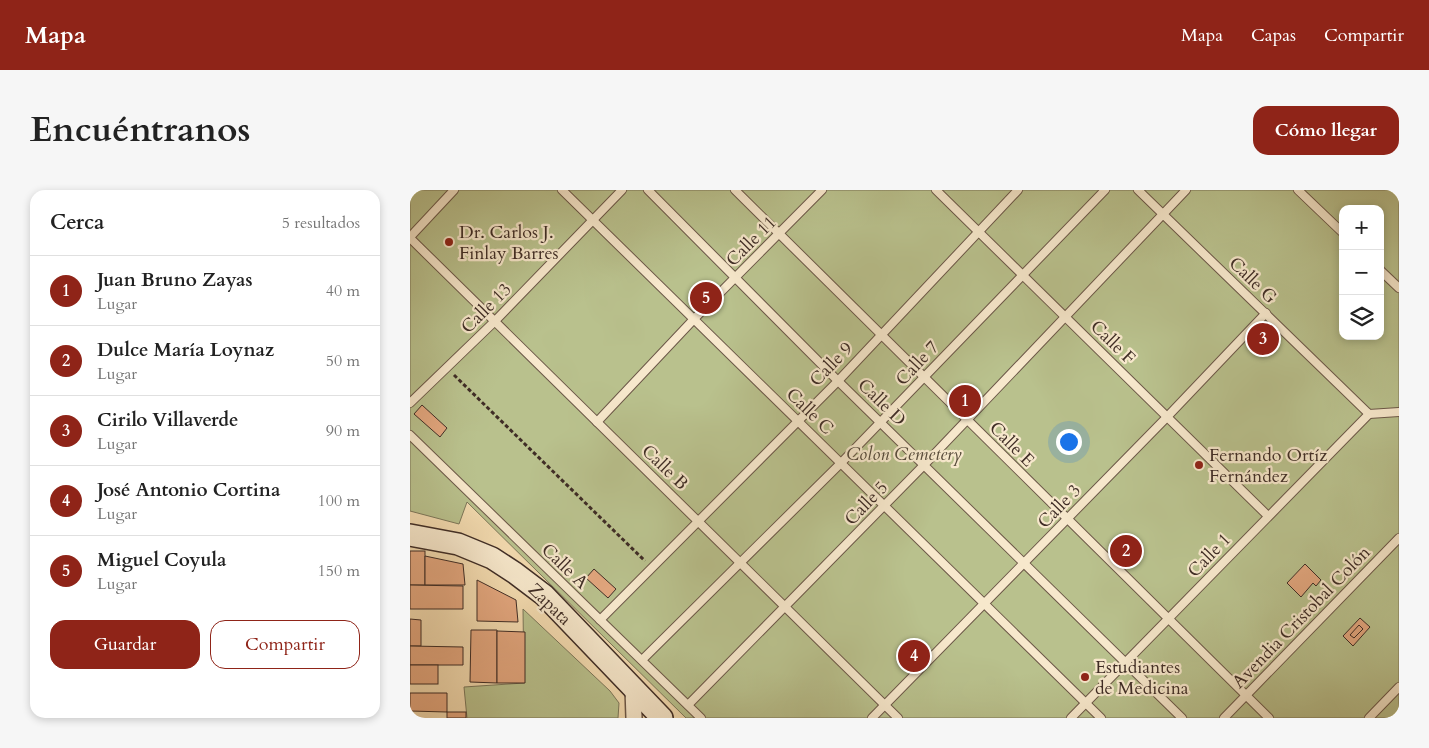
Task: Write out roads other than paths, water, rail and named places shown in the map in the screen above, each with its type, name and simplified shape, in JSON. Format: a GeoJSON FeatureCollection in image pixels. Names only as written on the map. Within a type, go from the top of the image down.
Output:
{"type":"FeatureCollection","features":[{"type":"Feature","properties":{"kind":"main road","name":"Zapata"},"geometry":{"type":"LineString","coordinates":[[410,535],[464,546],[492,558],[515,573],[544,595],[662,718]]}},
{"type":"Feature","properties":{"kind":"street"},"geometry":{"type":"LineString","coordinates":[[633,689],[634,718]]}},
{"type":"Feature","properties":{"kind":"lane"},"geometry":{"type":"LineString","coordinates":[[410,237],[454,190]]}},
{"type":"Feature","properties":{"kind":"lane","name":"Calle C"},"geometry":{"type":"LineString","coordinates":[[562,190],[842,463],[883,507],[1101,718]]}},
{"type":"Feature","properties":{"kind":"lane","name":"Calle 13"},"geometry":{"type":"LineString","coordinates":[[410,403],[494,322],[622,190]]}},
{"type":"Feature","properties":{"kind":"lane","name":"Calle D"},"geometry":{"type":"LineString","coordinates":[[648,190],[838,381],[1182,718]]}},
{"type":"Feature","properties":{"kind":"lane","name":"Calle E"},"geometry":{"type":"LineString","coordinates":[[735,190],[1269,718]]}},
{"type":"Feature","properties":{"kind":"lane","name":"Calle 11"},"geometry":{"type":"LineString","coordinates":[[597,422],[822,190]]}},
{"type":"Feature","properties":{"kind":"lane","name":"Calle F"},"geometry":{"type":"LineString","coordinates":[[936,190],[1268,516]]}},
{"type":"Feature","properties":{"kind":"lane","name":"Calle 9"},"geometry":{"type":"LineString","coordinates":[[600,620],[650,567],[838,381],[880,334],[1018,190]]}},
{"type":"Feature","properties":{"kind":"lane","name":"Calle 7"},"geometry":{"type":"LineString","coordinates":[[642,660],[842,463],[1105,190]]}},
{"type":"Feature","properties":{"kind":"lane","name":"Calle G"},"geometry":{"type":"LineString","coordinates":[[1138,190],[1369,414]]}},
{"type":"Feature","properties":{"kind":"lane","name":"Calle 5"},"geometry":{"type":"LineString","coordinates":[[688,705],[924,465],[1186,190]]}},
{"type":"Feature","properties":{"kind":"lane"},"geometry":{"type":"LineString","coordinates":[[1298,190],[1339,230]]}},
{"type":"Feature","properties":{"kind":"lane","name":"Calle B"},"geometry":{"type":"LineString","coordinates":[[410,237],[494,322],[742,562],[898,718]]}},
{"type":"Feature","properties":{"kind":"lane"},"geometry":{"type":"LineString","coordinates":[[1384,274],[1399,288]]}},
{"type":"Feature","properties":{"kind":"lane","name":"Calle 3"},"geometry":{"type":"LineString","coordinates":[[872,718],[1025,563],[1266,313]]}},
{"type":"Feature","properties":{"kind":"lane"},"geometry":{"type":"LineString","coordinates":[[1369,414],[1399,412]]}},
{"type":"Feature","properties":{"kind":"lane","name":"Calle 1"},"geometry":{"type":"LineString","coordinates":[[1071,718],[1369,414]]}},
{"type":"Feature","properties":{"kind":"lane","name":"Calle A"},"geometry":{"type":"LineString","coordinates":[[410,434],[701,718]]}},
{"type":"Feature","properties":{"kind":"lane","name":"Avendia Cristobal Colón"},"geometry":{"type":"LineString","coordinates":[[1224,718],[1399,538]]}},
{"type":"Feature","properties":{"kind":"lane"},"geometry":{"type":"LineString","coordinates":[[1369,718],[1399,687]]}},
{"type":"Feature","properties":{"kind":"place","name":"Dr. Carlos J. Finlay Barres"},"geometry":{"type":"Point","coordinates":[449,242]}},
{"type":"Feature","properties":{"kind":"place","name":"Miguel Coyula"},"geometry":{"type":"Point","coordinates":[706,298]}},
{"type":"Feature","properties":{"kind":"place","name":"Cirilo Villaverde"},"geometry":{"type":"Point","coordinates":[1263,339]}},
{"type":"Feature","properties":{"kind":"place","name":"Juan Bruno Zayas"},"geometry":{"type":"Point","coordinates":[965,401]}},
{"type":"Feature","properties":{"kind":"place","name":"Fernando Ortíz Fernández"},"geometry":{"type":"Point","coordinates":[1199,465]}},
{"type":"Feature","properties":{"kind":"place","name":"Dulce María Loynaz"},"geometry":{"type":"Point","coordinates":[1126,551]}},
{"type":"Feature","properties":{"kind":"place","name":"José Antonio Cortina"},"geometry":{"type":"Point","coordinates":[914,656]}},
{"type":"Feature","properties":{"kind":"place","name":"Estudiantes de Medicina"},"geometry":{"type":"Point","coordinates":[1085,677]}},
{"type":"Feature","properties":{"kind":"park label","name":"Colon Cemetery"},"geometry":{"type":"Point","coordinates":[904,454]}}]}
